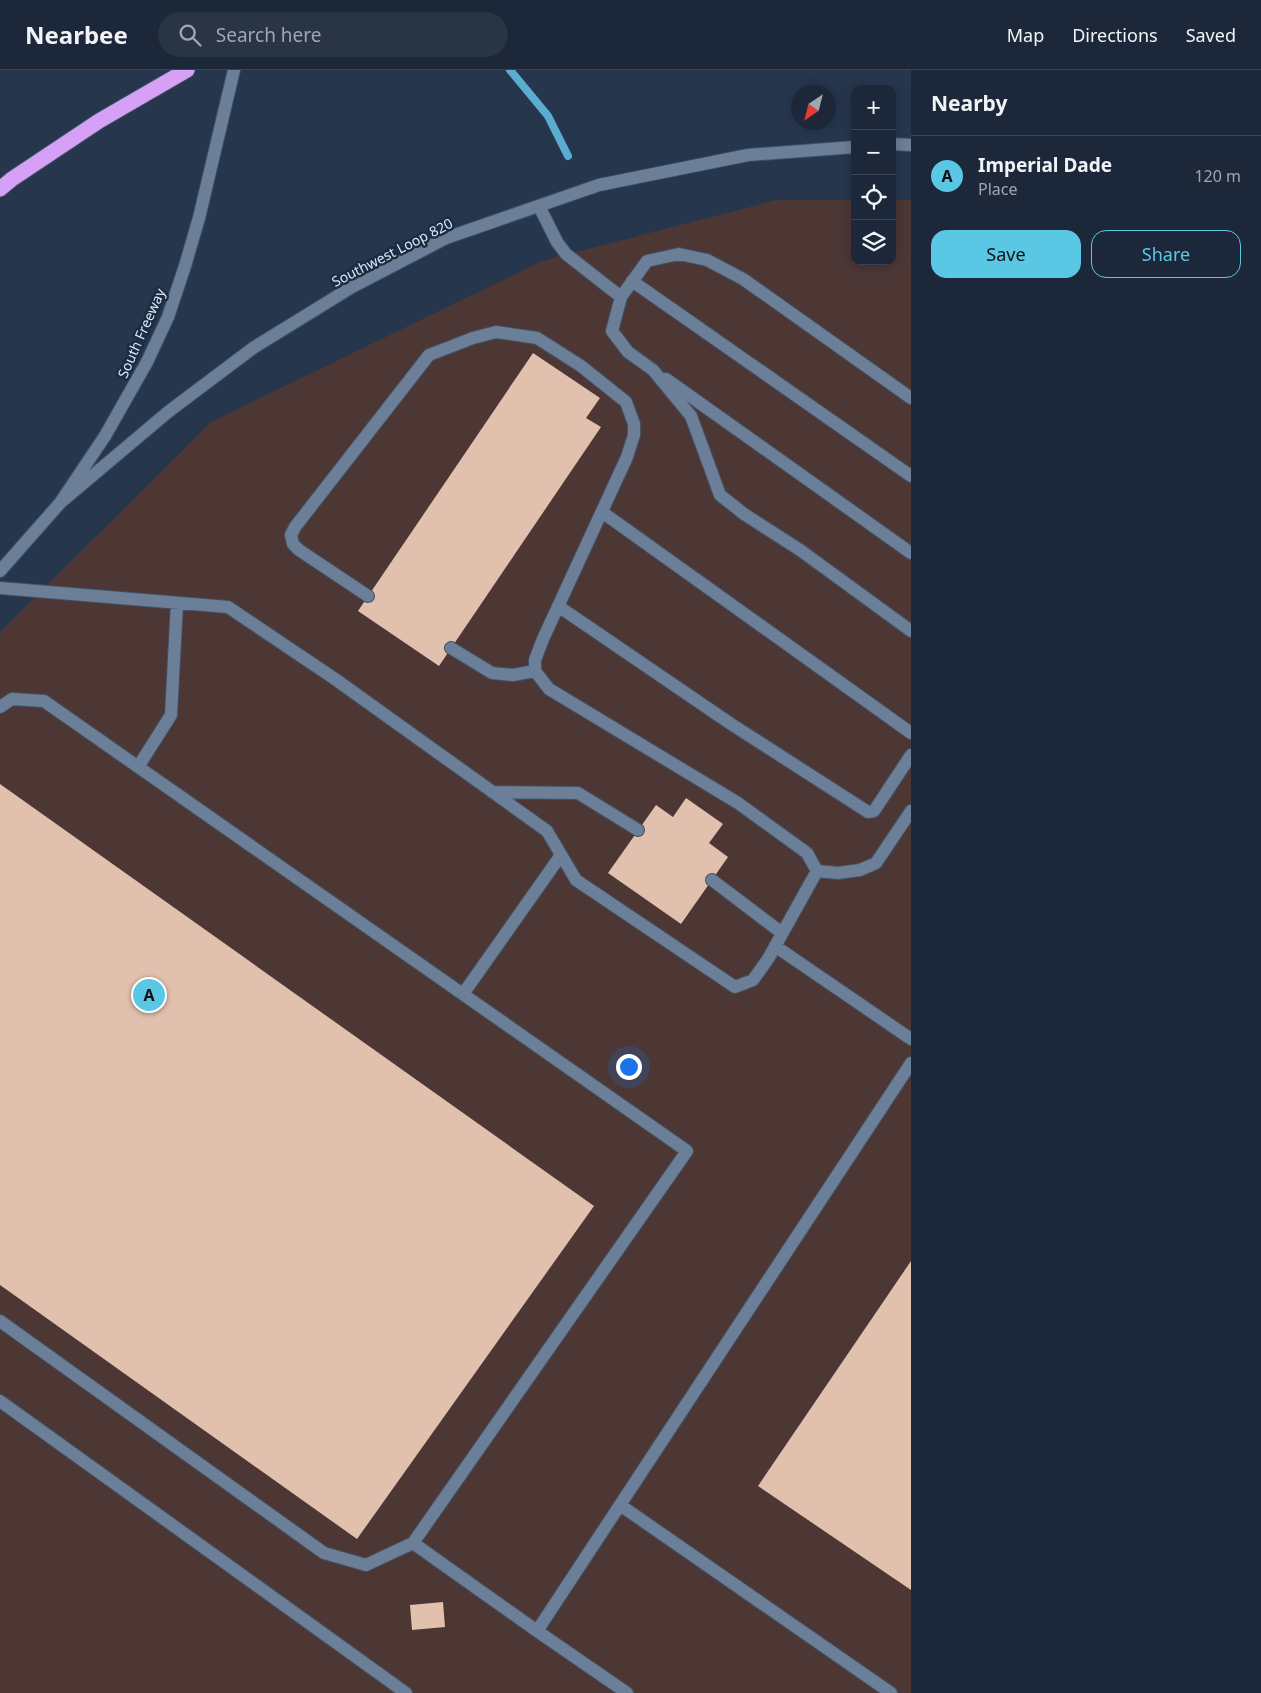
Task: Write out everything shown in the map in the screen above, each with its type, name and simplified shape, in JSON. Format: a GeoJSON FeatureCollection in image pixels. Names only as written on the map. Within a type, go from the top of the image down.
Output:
{"type":"FeatureCollection","features":[{"type":"Feature","properties":{"kind":"highway"},"geometry":{"type":"LineString","coordinates":[[0,189],[99,121],[187,70]]}},
{"type":"Feature","properties":{"kind":"main road","name":"South Freeway"},"geometry":{"type":"LineString","coordinates":[[0,571],[60,503],[105,436],[147,362],[168,317],[199,218],[234,70]]}},
{"type":"Feature","properties":{"kind":"main road"},"geometry":{"type":"LineString","coordinates":[[896,144],[911,145]]}},
{"type":"Feature","properties":{"kind":"main road","name":"Southwest Loop 820"},"geometry":{"type":"LineString","coordinates":[[60,503],[168,412],[246,354],[336,297],[446,238],[599,186],[748,155],[851,147]]}},
{"type":"Feature","properties":{"kind":"main road"},"geometry":{"type":"LineString","coordinates":[[539,206],[566,254],[621,297]]}},
{"type":"Feature","properties":{"kind":"main road"},"geometry":{"type":"LineString","coordinates":[[911,398],[743,279],[707,260],[679,254],[647,261],[621,297],[612,330],[628,352],[911,553]]}},
{"type":"Feature","properties":{"kind":"main road"},"geometry":{"type":"LineString","coordinates":[[632,281],[911,476]]}},
{"type":"Feature","properties":{"kind":"main road"},"geometry":{"type":"LineString","coordinates":[[368,596],[299,550],[293,544],[291,535],[295,527],[429,355],[473,338],[496,332],[537,338],[581,366],[626,402],[634,424],[634,436],[627,457],[543,639],[535,660],[535,671],[548,689],[738,803],[807,853],[817,872]]}},
{"type":"Feature","properties":{"kind":"main road"},"geometry":{"type":"LineString","coordinates":[[653,370],[691,416],[720,495],[744,514],[800,550],[911,630]]}},
{"type":"Feature","properties":{"kind":"main road"},"geometry":{"type":"LineString","coordinates":[[602,512],[911,733]]}},
{"type":"Feature","properties":{"kind":"main road"},"geometry":{"type":"LineString","coordinates":[[0,588],[228,607],[335,679],[547,831],[576,880],[735,987],[753,980],[775,946],[817,872]]}},
{"type":"Feature","properties":{"kind":"main road"},"geometry":{"type":"LineString","coordinates":[[138,767],[171,715],[177,603]]}},
{"type":"Feature","properties":{"kind":"main road"},"geometry":{"type":"LineString","coordinates":[[558,606],[731,724],[868,812],[874,811],[911,756]]}},
{"type":"Feature","properties":{"kind":"main road"},"geometry":{"type":"LineString","coordinates":[[451,648],[492,673],[513,675],[535,671]]}},
{"type":"Feature","properties":{"kind":"main road"},"geometry":{"type":"LineString","coordinates":[[0,707],[12,699],[44,701],[687,1151],[413,1543],[366,1565],[324,1553],[0,1321]]}},
{"type":"Feature","properties":{"kind":"main road"},"geometry":{"type":"LineString","coordinates":[[492,792],[578,793],[638,830]]}},
{"type":"Feature","properties":{"kind":"main road"},"geometry":{"type":"LineString","coordinates":[[817,872],[838,873],[860,870],[876,863],[911,811]]}},
{"type":"Feature","properties":{"kind":"main road"},"geometry":{"type":"LineString","coordinates":[[463,994],[561,855]]}},
{"type":"Feature","properties":{"kind":"main road"},"geometry":{"type":"LineString","coordinates":[[712,880],[782,933]]}},
{"type":"Feature","properties":{"kind":"main road"},"geometry":{"type":"LineString","coordinates":[[775,946],[911,1039]]}},
{"type":"Feature","properties":{"kind":"main road"},"geometry":{"type":"LineString","coordinates":[[537,1631],[911,1063]]}},
{"type":"Feature","properties":{"kind":"main road"},"geometry":{"type":"LineString","coordinates":[[0,1401],[406,1693]]}},
{"type":"Feature","properties":{"kind":"main road"},"geometry":{"type":"LineString","coordinates":[[620,1505],[891,1693]]}},
{"type":"Feature","properties":{"kind":"main road"},"geometry":{"type":"LineString","coordinates":[[413,1543],[627,1693]]}},
{"type":"Feature","properties":{"kind":"shaded area"},"geometry":{"type":"Polygon","coordinates":[[[776,200],[851,200],[851,265],[896,265],[896,200],[911,200],[911,1693],[0,1693],[0,632],[211,422],[542,261],[776,200]]]}},
{"type":"Feature","properties":{"kind":"building"},"geometry":{"type":"Polygon","coordinates":[[[533,353],[600,398],[586,418],[601,427],[439,666],[358,611],[533,353]]]}},
{"type":"Feature","properties":{"kind":"building"},"geometry":{"type":"Polygon","coordinates":[[[0,784],[594,1206],[357,1539],[0,1285],[0,784]]]}},
{"type":"Feature","properties":{"kind":"building"},"geometry":{"type":"Polygon","coordinates":[[[686,798],[723,824],[709,843],[728,857],[681,924],[608,873],[656,805],[673,817],[686,798]]]}},
{"type":"Feature","properties":{"kind":"building"},"geometry":{"type":"Polygon","coordinates":[[[911,1261],[911,1590],[758,1486],[911,1261]]]}},
{"type":"Feature","properties":{"kind":"building"},"geometry":{"type":"Polygon","coordinates":[[[443,1602],[445,1627],[412,1630],[410,1605],[443,1602]]]}},
{"type":"Feature","properties":{"kind":"waterway"},"geometry":{"type":"LineString","coordinates":[[510,70],[548,116],[568,156]]}},
{"type":"Feature","properties":{"kind":"place","name":"Imperial Dade"},"geometry":{"type":"Point","coordinates":[149,995]}}]}
